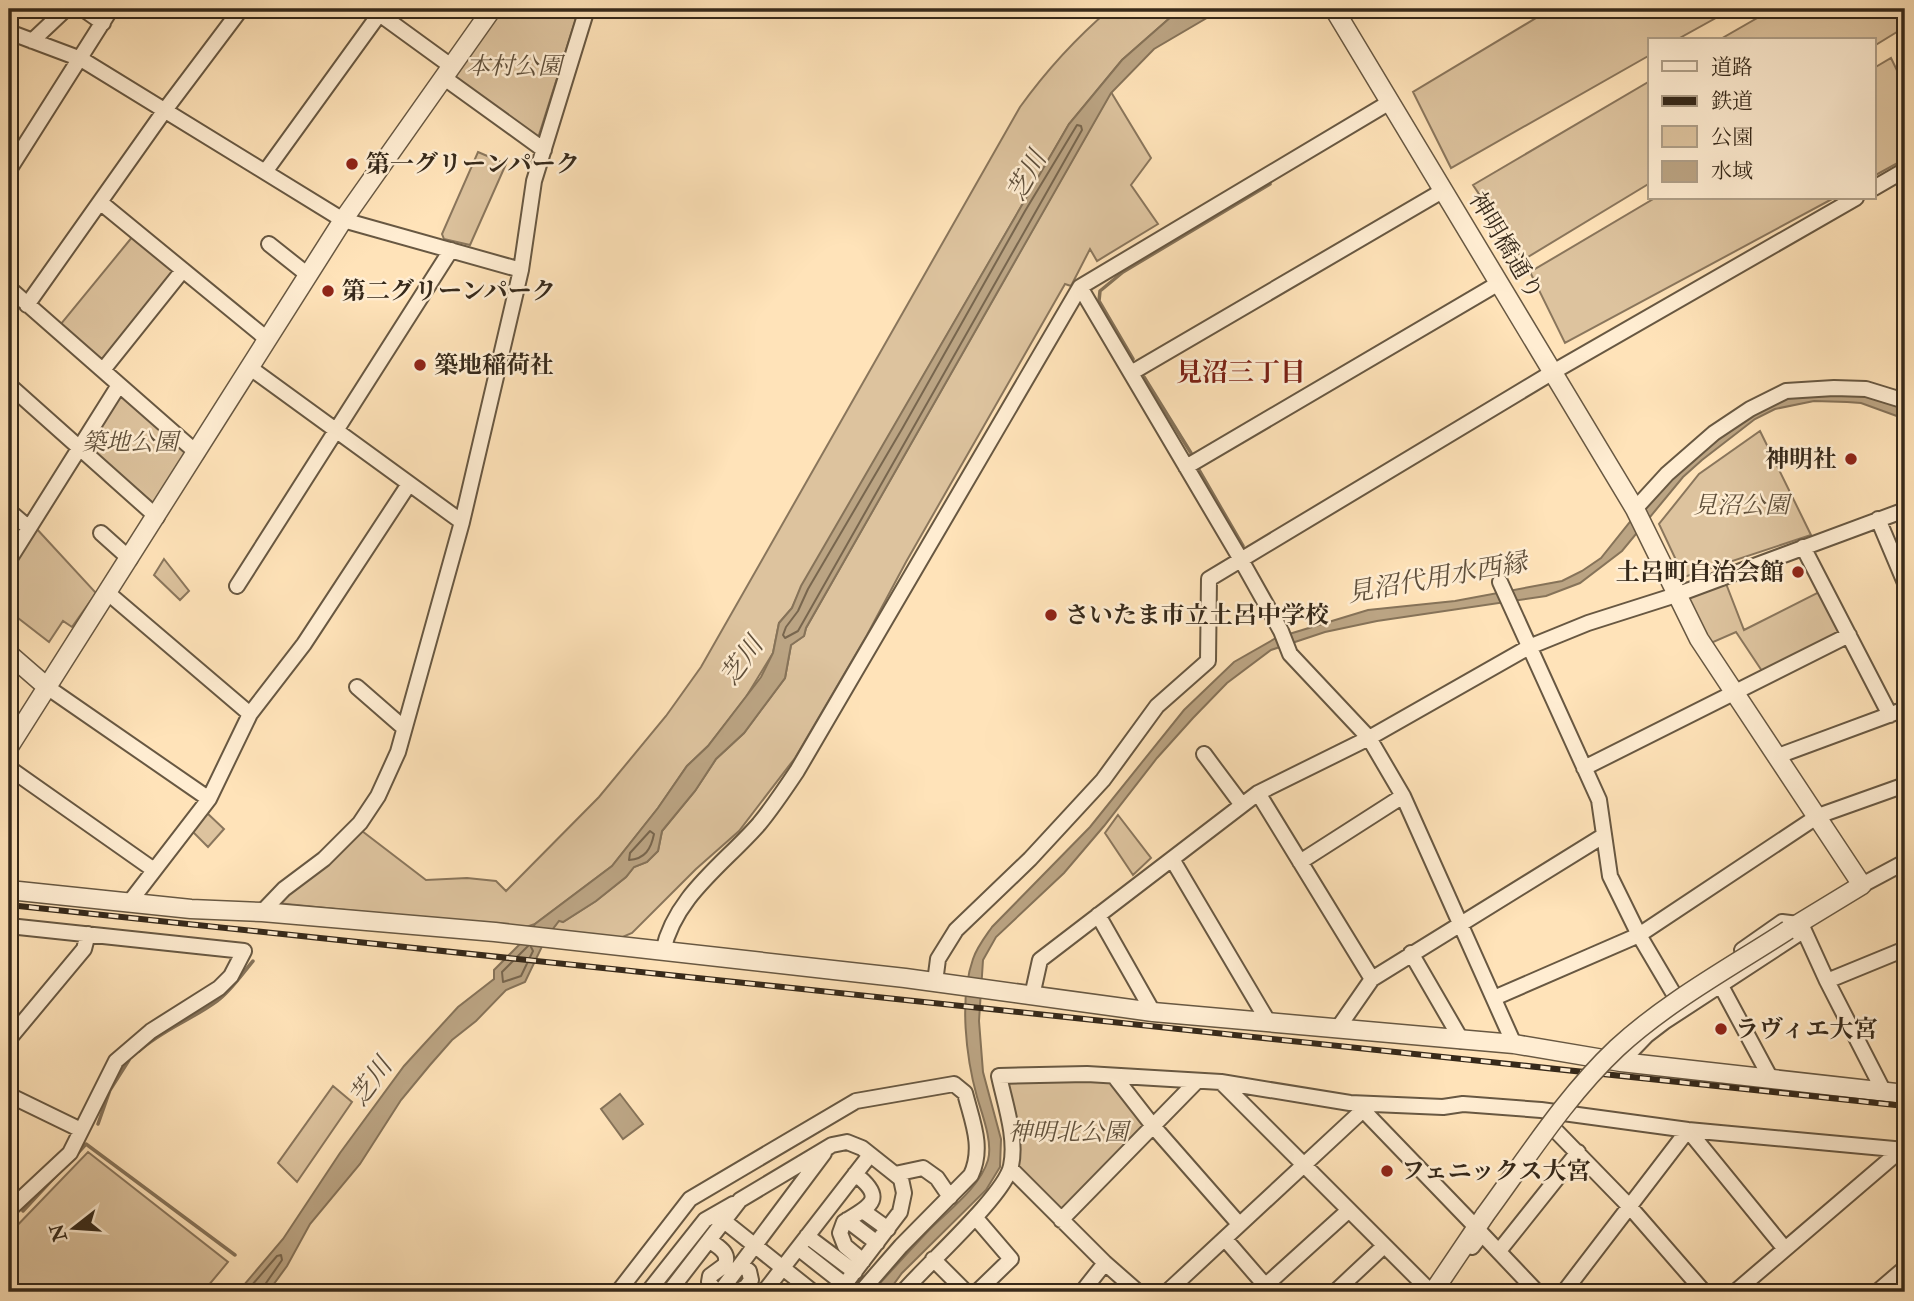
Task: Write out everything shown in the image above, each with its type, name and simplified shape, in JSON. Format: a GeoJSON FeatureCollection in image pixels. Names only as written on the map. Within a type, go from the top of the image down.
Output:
{"type":"FeatureCollection","features":[{"type":"Feature","properties":{"kind":"street"},"geometry":{"type":"LineString","coordinates":[[32,41],[66,9]]}},
{"type":"Feature","properties":{"kind":"street"},"geometry":{"type":"LineString","coordinates":[[83,9],[103,23]]}},
{"type":"Feature","properties":{"kind":"street"},"geometry":{"type":"LineString","coordinates":[[9,170],[111,9]]}},
{"type":"Feature","properties":{"kind":"street"},"geometry":{"type":"LineString","coordinates":[[27,305],[164,110],[241,9]]}},
{"type":"Feature","properties":{"kind":"street"},"geometry":{"type":"LineString","coordinates":[[9,747],[343,220],[492,9]]}},
{"type":"Feature","properties":{"kind":"street"},"geometry":{"type":"LineString","coordinates":[[262,912],[285,889],[324,859],[360,823],[378,796],[398,752],[462,522],[521,270],[534,181],[587,9]]}},
{"type":"Feature","properties":{"kind":"street","name":"神明橋通り"},"geometry":{"type":"LineString","coordinates":[[1334,9],[1635,509],[1699,639],[1862,885]]}},
{"type":"Feature","properties":{"kind":"street"},"geometry":{"type":"LineString","coordinates":[[265,172],[379,10],[447,72],[544,150]]}},
{"type":"Feature","properties":{"kind":"street"},"geometry":{"type":"LineString","coordinates":[[9,32],[81,59],[343,220],[521,270]]}},
{"type":"Feature","properties":{"kind":"street"},"geometry":{"type":"LineString","coordinates":[[663,951],[674,917],[685,901],[760,823],[797,771],[845,694],[1080,287],[1390,102]]}},
{"type":"Feature","properties":{"kind":"street"},"geometry":{"type":"LineString","coordinates":[[1876,187],[1905,170]]}},
{"type":"Feature","properties":{"kind":"street"},"geometry":{"type":"LineString","coordinates":[[1131,373],[1444,190]]}},
{"type":"Feature","properties":{"kind":"street"},"geometry":{"type":"LineString","coordinates":[[935,982],[938,959],[956,930],[1030,859],[1103,780],[1157,706],[1208,661],[1209,579],[1553,372],[1853,200]]}},
{"type":"Feature","properties":{"kind":"street"},"geometry":{"type":"LineString","coordinates":[[100,202],[267,339]]}},
{"type":"Feature","properties":{"kind":"street"},"geometry":{"type":"LineString","coordinates":[[269,244],[308,275]]}},
{"type":"Feature","properties":{"kind":"street"},"geometry":{"type":"LineString","coordinates":[[237,586],[451,250]]}},
{"type":"Feature","properties":{"kind":"street"},"geometry":{"type":"LineString","coordinates":[[103,370],[183,270]]}},
{"type":"Feature","properties":{"kind":"street"},"geometry":{"type":"LineString","coordinates":[[1186,467],[1499,282]]}},
{"type":"Feature","properties":{"kind":"street"},"geometry":{"type":"LineString","coordinates":[[1080,287],[1282,631],[1290,654],[1369,738],[1403,796],[1514,1044]]}},
{"type":"Feature","properties":{"kind":"street"},"geometry":{"type":"LineString","coordinates":[[9,288],[197,453]]}},
{"type":"Feature","properties":{"kind":"street"},"geometry":{"type":"LineString","coordinates":[[249,367],[462,522]]}},
{"type":"Feature","properties":{"kind":"street"},"geometry":{"type":"LineString","coordinates":[[9,385],[157,517]]}},
{"type":"Feature","properties":{"kind":"street"},"geometry":{"type":"LineString","coordinates":[[9,560],[119,385]]}},
{"type":"Feature","properties":{"kind":"street"},"geometry":{"type":"LineString","coordinates":[[1635,509],[1667,474],[1714,433],[1750,409],[1786,391],[1866,389],[1905,401]]}},
{"type":"Feature","properties":{"kind":"street"},"geometry":{"type":"LineString","coordinates":[[129,903],[209,799],[250,714],[304,644],[409,484]]}},
{"type":"Feature","properties":{"kind":"street"},"geometry":{"type":"LineString","coordinates":[[1032,996],[1040,960],[1258,793],[1369,738],[1529,647],[1588,623],[1675,595],[1905,510]]}},
{"type":"Feature","properties":{"kind":"street"},"geometry":{"type":"LineString","coordinates":[[9,511],[29,528]]}},
{"type":"Feature","properties":{"kind":"street"},"geometry":{"type":"LineString","coordinates":[[1878,519],[1905,582]]}},
{"type":"Feature","properties":{"kind":"street"},"geometry":{"type":"LineString","coordinates":[[101,533],[130,559]]}},
{"type":"Feature","properties":{"kind":"street"},"geometry":{"type":"LineString","coordinates":[[1804,547],[1890,715]]}},
{"type":"Feature","properties":{"kind":"street"},"geometry":{"type":"LineString","coordinates":[[1501,586],[1599,800],[1610,876],[1639,935],[1675,996]]}},
{"type":"Feature","properties":{"kind":"street"},"geometry":{"type":"LineString","coordinates":[[108,593],[250,714]]}},
{"type":"Feature","properties":{"kind":"street"},"geometry":{"type":"LineString","coordinates":[[1584,768],[1849,635]]}},
{"type":"Feature","properties":{"kind":"street"},"geometry":{"type":"LineString","coordinates":[[9,654],[47,687],[209,799]]}},
{"type":"Feature","properties":{"kind":"street"},"geometry":{"type":"LineString","coordinates":[[357,687],[404,728]]}},
{"type":"Feature","properties":{"kind":"street"},"geometry":{"type":"LineString","coordinates":[[1778,756],[1905,709]]}},
{"type":"Feature","properties":{"kind":"street"},"geometry":{"type":"LineString","coordinates":[[1204,754],[1242,805]]}},
{"type":"Feature","properties":{"kind":"street"},"geometry":{"type":"LineString","coordinates":[[9,768],[154,870]]}},
{"type":"Feature","properties":{"kind":"street"},"geometry":{"type":"LineString","coordinates":[[1493,998],[1639,935],[1818,816],[1905,785]]}},
{"type":"Feature","properties":{"kind":"street"},"geometry":{"type":"LineString","coordinates":[[1258,793],[1372,979]]}},
{"type":"Feature","properties":{"kind":"street"},"geometry":{"type":"LineString","coordinates":[[1300,862],[1403,796]]}},
{"type":"Feature","properties":{"kind":"street"},"geometry":{"type":"LineString","coordinates":[[1338,1028],[1372,979],[1603,836]]}},
{"type":"Feature","properties":{"kind":"street"},"geometry":{"type":"LineString","coordinates":[[1172,859],[1269,1023]]}},
{"type":"Feature","properties":{"kind":"street"},"geometry":{"type":"LineString","coordinates":[[1478,1219],[1577,1092],[1616,1049],[1654,1018],[1862,885],[1905,862]]}},
{"type":"Feature","properties":{"kind":"street"},"geometry":{"type":"LineString","coordinates":[[9,890],[232,912],[262,912],[508,933],[935,982],[1153,1012],[1514,1044],[1621,1062],[1905,1094]]}},
{"type":"Feature","properties":{"kind":"street"},"geometry":{"type":"LineString","coordinates":[[1098,915],[1153,1012]]}},
{"type":"Feature","properties":{"kind":"street"},"geometry":{"type":"LineString","coordinates":[[1598,1057],[1630,1026],[1782,922],[1797,927],[1884,1092]]}},
{"type":"Feature","properties":{"kind":"street"},"geometry":{"type":"LineString","coordinates":[[9,926],[244,951],[231,976],[219,988],[151,1031],[116,1061],[69,1153],[9,1210]]}},
{"type":"Feature","properties":{"kind":"street"},"geometry":{"type":"LineString","coordinates":[[1621,1062],[1647,1035],[1797,927]]}},
{"type":"Feature","properties":{"kind":"street"},"geometry":{"type":"LineString","coordinates":[[9,1039],[84,949],[88,934]]}},
{"type":"Feature","properties":{"kind":"street"},"geometry":{"type":"LineString","coordinates":[[1827,981],[1905,950]]}},
{"type":"Feature","properties":{"kind":"street"},"geometry":{"type":"LineString","coordinates":[[1411,953],[1462,1041]]}},
{"type":"Feature","properties":{"kind":"street"},"geometry":{"type":"LineString","coordinates":[[1720,984],[1772,1079]]}},
{"type":"Feature","properties":{"kind":"street"},"geometry":{"type":"LineString","coordinates":[[903,1292],[975,1217],[1011,1169],[1013,1150],[999,1076],[1114,1076],[1221,1082],[1365,1107],[1443,1107],[1463,1104],[1688,1130],[1904,1150]]}},
{"type":"Feature","properties":{"kind":"street"},"geometry":{"type":"LineString","coordinates":[[1114,1076],[1153,1126],[1239,1224]]}},
{"type":"Feature","properties":{"kind":"street"},"geometry":{"type":"LineString","coordinates":[[1061,1220],[1197,1081]]}},
{"type":"Feature","properties":{"kind":"street"},"geometry":{"type":"LineString","coordinates":[[1221,1082],[1432,1292],[1549,1112]]}},
{"type":"Feature","properties":{"kind":"street"},"geometry":{"type":"LineString","coordinates":[[618,1292],[690,1199],[856,1101],[954,1084],[962,1089],[978,1150],[971,1175],[901,1246],[861,1292]]}},
{"type":"Feature","properties":{"kind":"street"},"geometry":{"type":"LineString","coordinates":[[9,1095],[81,1130]]}},
{"type":"Feature","properties":{"kind":"street"},"geometry":{"type":"LineString","coordinates":[[1365,1107],[1478,1219]]}},
{"type":"Feature","properties":{"kind":"street"},"geometry":{"type":"LineString","coordinates":[[1167,1292],[1304,1167],[1365,1107]]}},
{"type":"Feature","properties":{"kind":"street"},"geometry":{"type":"LineString","coordinates":[[1564,1292],[1688,1130]]}},
{"type":"Feature","properties":{"kind":"street"},"geometry":{"type":"LineString","coordinates":[[1688,1130],[1785,1249]]}},
{"type":"Feature","properties":{"kind":"street"},"geometry":{"type":"LineString","coordinates":[[1556,1131],[1630,1207],[1704,1292]]}},
{"type":"Feature","properties":{"kind":"street"},"geometry":{"type":"LineString","coordinates":[[648,1292],[705,1220],[839,1142],[855,1144],[901,1179],[904,1193],[900,1212],[842,1288],[798,1248]]}},
{"type":"Feature","properties":{"kind":"street"},"geometry":{"type":"LineString","coordinates":[[709,1240],[724,1251],[726,1256],[725,1265],[710,1276],[709,1282],[718,1292],[827,1148]]}},
{"type":"Feature","properties":{"kind":"street"},"geometry":{"type":"LineString","coordinates":[[1735,1292],[1904,1150]]}},
{"type":"Feature","properties":{"kind":"street"},"geometry":{"type":"LineString","coordinates":[[1499,1251],[1578,1152]]}},
{"type":"Feature","properties":{"kind":"street"},"geometry":{"type":"LineString","coordinates":[[772,1290],[783,1268],[870,1155]]}},
{"type":"Feature","properties":{"kind":"street"},"geometry":{"type":"LineString","coordinates":[[895,1174],[923,1168],[937,1178],[950,1197]]}},
{"type":"Feature","properties":{"kind":"street"},"geometry":{"type":"LineString","coordinates":[[1011,1169],[1105,1263],[1138,1292]]}},
{"type":"Feature","properties":{"kind":"street"},"geometry":{"type":"LineString","coordinates":[[855,1174],[864,1181],[872,1194],[869,1207],[842,1227],[842,1240],[859,1266]]}},
{"type":"Feature","properties":{"kind":"street"},"geometry":{"type":"LineString","coordinates":[[674,1291],[740,1200]]}},
{"type":"Feature","properties":{"kind":"street"},"geometry":{"type":"LineString","coordinates":[[1225,1239],[1268,1289],[1349,1210]]}},
{"type":"Feature","properties":{"kind":"street"},"geometry":{"type":"LineString","coordinates":[[863,1211],[887,1229]]}},
{"type":"Feature","properties":{"kind":"street"},"geometry":{"type":"LineString","coordinates":[[975,1217],[1011,1259],[977,1292]]}},
{"type":"Feature","properties":{"kind":"street"},"geometry":{"type":"LineString","coordinates":[[848,1220],[877,1243]]}},
{"type":"Feature","properties":{"kind":"street"},"geometry":{"type":"LineString","coordinates":[[724,1221],[813,1292]]}},
{"type":"Feature","properties":{"kind":"street"},"geometry":{"type":"LineString","coordinates":[[1450,1268],[1462,1259],[1482,1234],[1538,1292]]}},
{"type":"Feature","properties":{"kind":"street"},"geometry":{"type":"LineString","coordinates":[[807,1236],[859,1266]]}},
{"type":"Feature","properties":{"kind":"street"},"geometry":{"type":"LineString","coordinates":[[1335,1292],[1384,1246]]}},
{"type":"Feature","properties":{"kind":"street"},"geometry":{"type":"LineString","coordinates":[[933,1259],[966,1292]]}},
{"type":"Feature","properties":{"kind":"street"},"geometry":{"type":"LineString","coordinates":[[1082,1292],[1105,1263]]}},
{"type":"Feature","properties":{"kind":"street"},"geometry":{"type":"LineString","coordinates":[[736,1292],[746,1287],[751,1280],[749,1271],[741,1265]]}},
{"type":"Feature","properties":{"kind":"street"},"geometry":{"type":"LineString","coordinates":[[1877,1292],[1905,1268]]}},
{"type":"Feature","properties":{"kind":"green space","name":"本村公園"},"geometry":{"type":"Polygon","coordinates":[[[499,9],[579,9],[538,138],[451,77],[499,9]]]}},
{"type":"Feature","properties":{"kind":"green space"},"geometry":{"type":"Polygon","coordinates":[[[1110,9],[1180,9],[1122,60],[1069,124],[802,586],[792,608],[779,623],[773,653],[746,697],[708,746],[687,766],[612,866],[535,924],[523,928],[277,903],[362,831],[426,880],[467,878],[496,881],[506,891],[599,797],[666,716],[701,667],[1020,107],[1062,55],[1110,9]]]}},
{"type":"Feature","properties":{"kind":"green space"},"geometry":{"type":"Polygon","coordinates":[[[1551,9],[1732,9],[1680,38],[1648,38],[1648,56],[1451,168],[1413,92],[1551,9]]]}},
{"type":"Feature","properties":{"kind":"green space"},"geometry":{"type":"Polygon","coordinates":[[[1773,9],[1905,9],[1905,27],[1876,45],[1876,38],[1722,38],[1773,9]]]}},
{"type":"Feature","properties":{"kind":"green space"},"geometry":{"type":"Polygon","coordinates":[[[1891,58],[1905,87],[1905,159],[1876,175],[1876,67],[1891,58]]]}},
{"type":"Feature","properties":{"kind":"green space"},"geometry":{"type":"Polygon","coordinates":[[[1648,82],[1648,184],[1523,260],[1473,185],[1648,82]]]}},
{"type":"Feature","properties":{"kind":"green space"},"geometry":{"type":"Polygon","coordinates":[[[1111,92],[1151,158],[1131,185],[1158,224],[1097,261],[1090,249],[1071,286],[1065,284],[795,758],[739,831],[696,869],[632,933],[618,939],[551,931],[559,920],[563,922],[596,901],[626,877],[634,867],[647,862],[658,851],[662,831],[695,791],[716,759],[744,733],[785,678],[791,645],[804,636],[806,628],[1111,92]]]}},
{"type":"Feature","properties":{"kind":"green space"},"geometry":{"type":"Polygon","coordinates":[[[478,152],[506,164],[470,245],[444,239],[442,234],[478,152]]]}},
{"type":"Feature","properties":{"kind":"green space"},"geometry":{"type":"Polygon","coordinates":[[[1652,200],[1830,200],[1565,343],[1530,272],[1652,200]]]}},
{"type":"Feature","properties":{"kind":"green space"},"geometry":{"type":"Polygon","coordinates":[[[133,236],[176,272],[102,360],[60,325],[133,236]]]}},
{"type":"Feature","properties":{"kind":"green space","name":"築地公園"},"geometry":{"type":"Polygon","coordinates":[[[122,393],[188,454],[154,504],[88,447],[122,393]]]}},
{"type":"Feature","properties":{"kind":"green space","name":"見沼公園"},"geometry":{"type":"Polygon","coordinates":[[[1760,431],[1811,535],[1684,577],[1659,524],[1699,474],[1760,431]]]}},
{"type":"Feature","properties":{"kind":"green space"},"geometry":{"type":"Polygon","coordinates":[[[35,527],[96,593],[72,627],[63,621],[49,642],[9,611],[9,567],[35,527]]]}},
{"type":"Feature","properties":{"kind":"green space"},"geometry":{"type":"Polygon","coordinates":[[[164,559],[189,591],[180,600],[154,575],[164,559]]]}},
{"type":"Feature","properties":{"kind":"green space"},"geometry":{"type":"Polygon","coordinates":[[[1725,581],[1744,630],[1823,590],[1843,632],[1764,674],[1736,632],[1711,643],[1688,598],[1691,592],[1725,581]]]}},
{"type":"Feature","properties":{"kind":"green space"},"geometry":{"type":"Polygon","coordinates":[[[206,812],[224,829],[208,847],[191,830],[206,812]]]}},
{"type":"Feature","properties":{"kind":"green space"},"geometry":{"type":"Polygon","coordinates":[[[1118,815],[1151,858],[1133,875],[1105,833],[1118,815]]]}},
{"type":"Feature","properties":{"kind":"green space","name":"神明北公園"},"geometry":{"type":"Polygon","coordinates":[[[999,1076],[1114,1076],[1153,1126],[1061,1220],[1011,1169],[999,1076]]]}},
{"type":"Feature","properties":{"kind":"green space"},"geometry":{"type":"Polygon","coordinates":[[[333,1086],[352,1102],[297,1182],[278,1163],[333,1086]]]}},
{"type":"Feature","properties":{"kind":"green space"},"geometry":{"type":"Polygon","coordinates":[[[88,1152],[228,1262],[203,1292],[9,1292],[9,1234],[88,1152]]]}},
{"type":"Feature","properties":{"kind":"water"},"geometry":{"type":"Polygon","coordinates":[[[1180,9],[1222,9],[1154,49],[1111,93],[806,628],[804,636],[791,645],[785,678],[744,733],[716,759],[695,791],[662,831],[658,851],[647,862],[634,867],[626,877],[596,901],[563,922],[559,921],[546,938],[525,982],[506,990],[476,1021],[452,1040],[401,1100],[360,1164],[310,1224],[287,1266],[268,1292],[238,1292],[283,1239],[340,1153],[404,1066],[458,1007],[494,979],[494,970],[528,936],[535,924],[612,866],[687,766],[708,746],[761,677],[773,653],[779,623],[792,608],[801,586],[1069,124],[1122,60],[1180,9]]]}},
{"type":"Feature","properties":{"kind":"water"},"geometry":{"type":"Polygon","coordinates":[[[1798,394],[1864,395],[1905,407],[1905,419],[1861,403],[1814,401],[1775,409],[1755,419],[1702,460],[1683,477],[1622,551],[1580,583],[1546,596],[1377,621],[1325,632],[1271,650],[1227,683],[1157,758],[1064,873],[996,937],[983,960],[979,1021],[983,1072],[1001,1139],[1000,1167],[986,1190],[902,1273],[888,1292],[872,1292],[971,1189],[988,1160],[988,1137],[973,1081],[965,1010],[969,975],[977,950],[992,927],[1090,827],[1184,710],[1234,662],[1276,638],[1368,610],[1455,601],[1562,581],[1582,571],[1601,558],[1667,480],[1748,413],[1798,394]]]}},
{"type":"Feature","properties":{"kind":"water"},"geometry":{"type":"Polygon","coordinates":[[[620,1094],[643,1124],[623,1139],[601,1109],[620,1094]]]}},
{"type":"Feature","properties":{"kind":"waterway"},"geometry":{"type":"LineString","coordinates":[[1133,359],[1099,301],[1100,291],[1123,272],[1270,184]]}},
{"type":"Feature","properties":{"kind":"waterway"},"geometry":{"type":"LineString","coordinates":[[1144,377],[1191,453]]}},
{"type":"Feature","properties":{"kind":"waterway"},"geometry":{"type":"LineString","coordinates":[[1199,470],[1243,546]]}},
{"type":"Feature","properties":{"kind":"waterway"},"geometry":{"type":"LineString","coordinates":[[139,1051],[217,1001],[253,961]]}},
{"type":"Feature","properties":{"kind":"waterway"},"geometry":{"type":"LineString","coordinates":[[98,1124],[110,1090],[129,1060]]}},
{"type":"Feature","properties":{"kind":"waterway"},"geometry":{"type":"LineString","coordinates":[[77,1154],[86,1144],[235,1255]]}},
{"type":"Feature","properties":{"kind":"waterway"},"geometry":{"type":"LineString","coordinates":[[23,1211],[62,1169]]}},
{"type":"Feature","properties":{"kind":"waterway"},"geometry":{"type":"LineString","coordinates":[[9,1221],[14,1217]]}},
{"type":"Feature","properties":{"kind":"railway"},"geometry":{"type":"LineString","coordinates":[[9,905],[1905,1106]]}},
{"type":"Feature","properties":{"kind":"place","name":"第一グリーンパーク"},"geometry":{"type":"Point","coordinates":[352,164]}},
{"type":"Feature","properties":{"kind":"place","name":"第二グリーンパーク"},"geometry":{"type":"Point","coordinates":[328,291]}},
{"type":"Feature","properties":{"kind":"place","name":"築地稲荷社"},"geometry":{"type":"Point","coordinates":[420,365]}},
{"type":"Feature","properties":{"kind":"place","name":"神明社"},"geometry":{"type":"Point","coordinates":[1851,459]}},
{"type":"Feature","properties":{"kind":"place","name":"土呂町自治会館"},"geometry":{"type":"Point","coordinates":[1798,572]}},
{"type":"Feature","properties":{"kind":"place","name":"さいたま市立土呂中学校"},"geometry":{"type":"Point","coordinates":[1051,615]}},
{"type":"Feature","properties":{"kind":"place","name":"ラヴィエ大宮"},"geometry":{"type":"Point","coordinates":[1721,1029]}},
{"type":"Feature","properties":{"kind":"place","name":"フェニックス大宮"},"geometry":{"type":"Point","coordinates":[1387,1171]}},
{"type":"Feature","properties":{"kind":"district","name":"見沼三丁目"},"geometry":{"type":"Point","coordinates":[1241,373]}},
{"type":"Feature","properties":{"kind":"water label","name":"芝川"},"geometry":{"type":"Point","coordinates":[1027,176]}},
{"type":"Feature","properties":{"kind":"water label","name":"見沼代用水西縁"},"geometry":{"type":"Point","coordinates":[1437,578]}},
{"type":"Feature","properties":{"kind":"water label","name":"芝川"},"geometry":{"type":"Point","coordinates":[742,661]}},
{"type":"Feature","properties":{"kind":"water label","name":"芝川"},"geometry":{"type":"Point","coordinates":[371,1082]}}]}
